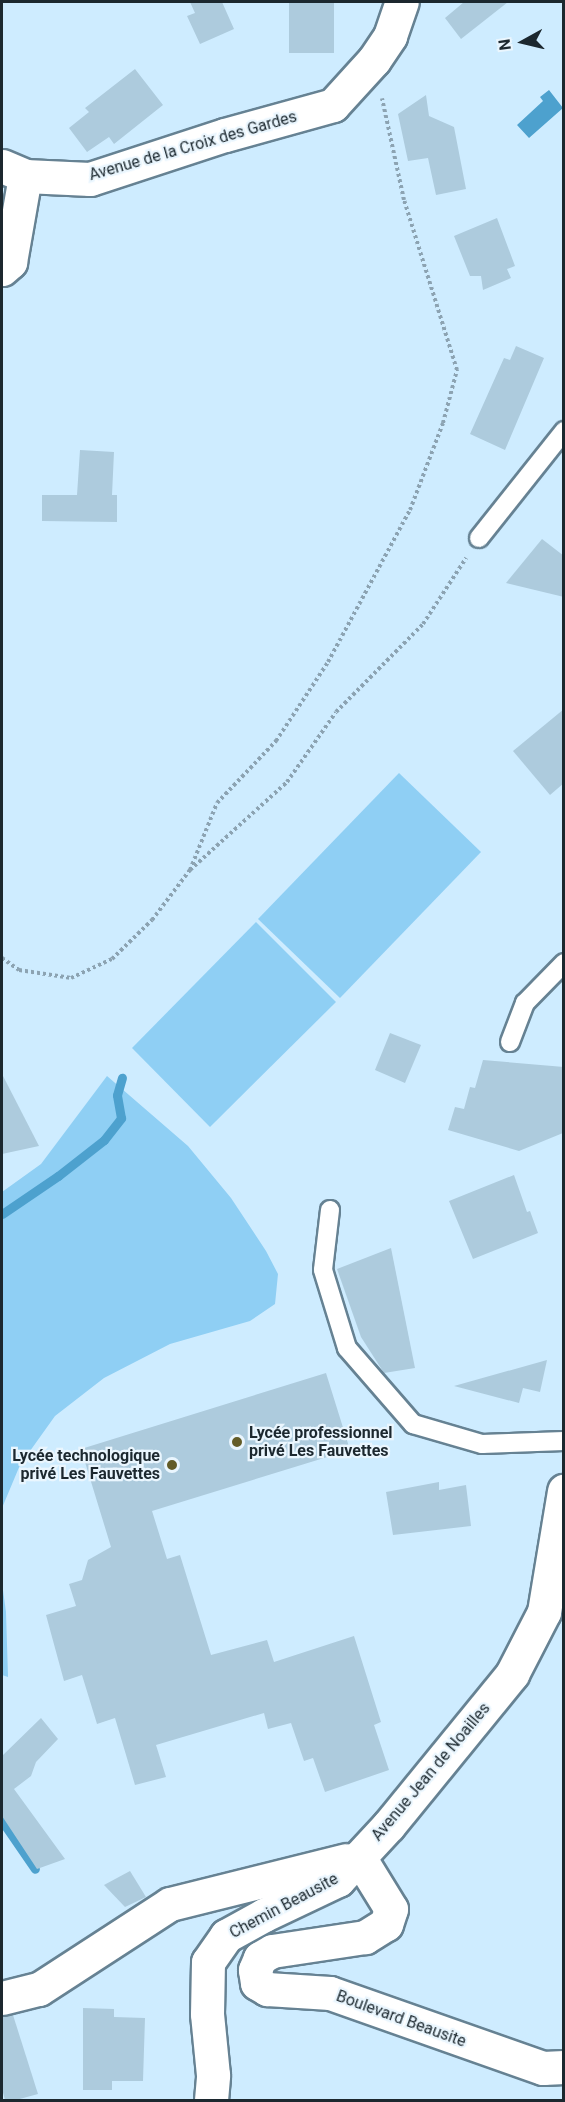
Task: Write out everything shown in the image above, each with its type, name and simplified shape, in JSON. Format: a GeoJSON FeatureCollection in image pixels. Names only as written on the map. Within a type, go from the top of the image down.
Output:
{"type":"FeatureCollection","features":[{"type":"Feature","properties":{"kind":"street","name":"Avenue de la Croix des Gardes"},"geometry":{"type":"LineString","coordinates":[[2,269],[10,262],[13,171],[90,178],[225,135],[333,105],[374,60],[390,36],[402,2]]}},
{"type":"Feature","properties":{"kind":"street","name":"Avenue Jean de Noailles"},"geometry":{"type":"LineString","coordinates":[[2,1998],[39,1989],[170,1904],[359,1857],[389,1825],[512,1674],[543,1612],[564,1491]]}},
{"type":"Feature","properties":{"kind":"street","name":"Boulevard Beausite"},"geometry":{"type":"LineString","coordinates":[[359,1857],[391,1909],[387,1924],[365,1937],[272,1951],[260,1958],[255,1970],[257,1983],[267,1989],[330,1993],[543,2068],[564,2067]]}},
{"type":"Feature","properties":{"kind":"street","name":"Chemin Beausite"},"geometry":{"type":"LineString","coordinates":[[211,2100],[213,2075],[207,2014],[208,1962],[226,1936],[338,1880],[359,1857]]}},
{"type":"Feature","properties":{"kind":"lane"},"geometry":{"type":"LineString","coordinates":[[479,538],[564,431]]}},
{"type":"Feature","properties":{"kind":"lane"},"geometry":{"type":"LineString","coordinates":[[510,1042],[525,1003],[564,963]]}},
{"type":"Feature","properties":{"kind":"lane"},"geometry":{"type":"LineString","coordinates":[[330,1210],[323,1270],[347,1348],[412,1424],[482,1444],[564,1441]]}},
{"type":"Feature","properties":{"kind":"path"},"geometry":{"type":"LineString","coordinates":[[190,870],[217,803],[276,741],[345,632],[410,510],[443,423],[458,370],[404,200],[374,60]]}},
{"type":"Feature","properties":{"kind":"path"},"geometry":{"type":"LineString","coordinates":[[2,958],[19,970],[71,978],[112,959],[152,920],[190,870],[287,782],[336,712],[423,624],[479,538]]}},
{"type":"Feature","properties":{"kind":"shaded area"},"geometry":{"type":"Polygon","coordinates":[[[549,90],[563,108],[529,138],[517,125],[543,101],[540,97],[549,90]]]}},
{"type":"Feature","properties":{"kind":"shaded area"},"geometry":{"type":"Polygon","coordinates":[[[399,773],[481,852],[340,998],[258,919],[399,773]]]}},
{"type":"Feature","properties":{"kind":"shaded area"},"geometry":{"type":"Polygon","coordinates":[[[256,922],[336,1002],[210,1127],[132,1048],[256,922]]]}},
{"type":"Feature","properties":{"kind":"shaded area"},"geometry":{"type":"Polygon","coordinates":[[[107,1076],[188,1146],[231,1198],[266,1251],[278,1274],[275,1304],[250,1321],[170,1344],[104,1378],[55,1416],[20,1465],[2,1508],[2,1192],[41,1164],[107,1076]]]}},
{"type":"Feature","properties":{"kind":"shaded area"},"geometry":{"type":"Polygon","coordinates":[[[2,1583],[6,1612],[8,1677],[2,1675],[2,1583]]]}},
{"type":"Feature","properties":{"kind":"building"},"geometry":{"type":"Polygon","coordinates":[[[190,2],[222,2],[234,29],[200,44],[187,16],[195,13],[190,2]]]}},
{"type":"Feature","properties":{"kind":"building"},"geometry":{"type":"Polygon","coordinates":[[[289,2],[334,2],[334,53],[289,53],[289,2]]]}},
{"type":"Feature","properties":{"kind":"building"},"geometry":{"type":"Polygon","coordinates":[[[464,2],[508,2],[461,39],[445,18],[464,2]]]}},
{"type":"Feature","properties":{"kind":"building"},"geometry":{"type":"Polygon","coordinates":[[[135,69],[163,105],[114,144],[109,137],[87,152],[69,128],[89,112],[85,108],[135,69]]]}},
{"type":"Feature","properties":{"kind":"building"},"geometry":{"type":"Polygon","coordinates":[[[426,95],[429,116],[454,127],[466,189],[436,195],[428,158],[408,161],[398,114],[426,95]]]}},
{"type":"Feature","properties":{"kind":"building"},"geometry":{"type":"Polygon","coordinates":[[[497,218],[515,266],[507,269],[511,278],[483,290],[481,276],[470,276],[454,236],[497,218]]]}},
{"type":"Feature","properties":{"kind":"building"},"geometry":{"type":"Polygon","coordinates":[[[516,346],[544,358],[505,450],[470,434],[504,358],[510,360],[516,346]]]}},
{"type":"Feature","properties":{"kind":"building"},"geometry":{"type":"Polygon","coordinates":[[[80,450],[114,452],[112,495],[117,495],[117,522],[42,521],[42,495],[77,495],[80,450]]]}},
{"type":"Feature","properties":{"kind":"building"},"geometry":{"type":"Polygon","coordinates":[[[542,539],[564,556],[564,597],[506,583],[542,539]]]}},
{"type":"Feature","properties":{"kind":"building"},"geometry":{"type":"Polygon","coordinates":[[[564,709],[564,783],[550,795],[513,751],[564,709]]]}},
{"type":"Feature","properties":{"kind":"building"},"geometry":{"type":"Polygon","coordinates":[[[390,1033],[421,1045],[405,1083],[375,1070],[390,1033]]]}},
{"type":"Feature","properties":{"kind":"building"},"geometry":{"type":"Polygon","coordinates":[[[483,1060],[564,1067],[563,1133],[519,1151],[448,1130],[455,1107],[464,1109],[470,1087],[475,1088],[483,1060]]]}},
{"type":"Feature","properties":{"kind":"building"},"geometry":{"type":"Polygon","coordinates":[[[2,1074],[39,1146],[2,1154],[2,1074]]]}},
{"type":"Feature","properties":{"kind":"building"},"geometry":{"type":"Polygon","coordinates":[[[514,1175],[527,1212],[530,1211],[538,1233],[473,1259],[449,1201],[514,1175]]]}},
{"type":"Feature","properties":{"kind":"building"},"geometry":{"type":"Polygon","coordinates":[[[391,1248],[415,1368],[384,1373],[361,1337],[337,1269],[391,1248]]]}},
{"type":"Feature","properties":{"kind":"building"},"geometry":{"type":"Polygon","coordinates":[[[547,1360],[540,1392],[523,1388],[519,1403],[454,1386],[547,1360]]]}},
{"type":"Feature","properties":{"kind":"building"},"geometry":{"type":"Polygon","coordinates":[[[326,1373],[350,1450],[152,1511],[167,1559],[180,1555],[211,1655],[267,1640],[274,1662],[354,1636],[381,1722],[374,1725],[389,1770],[325,1792],[313,1758],[304,1761],[291,1723],[268,1729],[264,1713],[156,1745],[166,1777],[135,1785],[115,1718],[97,1724],[82,1675],[64,1681],[46,1615],[76,1606],[69,1584],[82,1580],[88,1560],[111,1547],[81,1449],[326,1373]]]}},
{"type":"Feature","properties":{"kind":"building"},"geometry":{"type":"Polygon","coordinates":[[[439,1482],[439,1490],[466,1485],[471,1526],[393,1535],[386,1492],[439,1482]]]}},
{"type":"Feature","properties":{"kind":"building"},"geometry":{"type":"Polygon","coordinates":[[[41,1718],[58,1739],[36,1762],[31,1776],[14,1789],[65,1859],[37,1869],[2,1816],[2,1756],[41,1718]]]}},
{"type":"Feature","properties":{"kind":"building"},"geometry":{"type":"Polygon","coordinates":[[[130,1871],[146,1897],[125,1907],[104,1885],[130,1871]]]}},
{"type":"Feature","properties":{"kind":"building"},"geometry":{"type":"Polygon","coordinates":[[[83,2008],[114,2009],[114,2017],[145,2018],[143,2081],[112,2081],[112,2090],[83,2090],[83,2008]]]}},
{"type":"Feature","properties":{"kind":"building"},"geometry":{"type":"Polygon","coordinates":[[[13,2015],[38,2094],[16,2100],[5,2100],[2,2089],[2,2016],[13,2015]]]}},
{"type":"Feature","properties":{"kind":"waterway"},"geometry":{"type":"LineString","coordinates":[[2,1214],[58,1176],[104,1140],[121,1118],[117,1095],[122,1078]]}},
{"type":"Feature","properties":{"kind":"waterway"},"geometry":{"type":"LineString","coordinates":[[2,1821],[35,1869]]}},
{"type":"Feature","properties":{"kind":"place","name":"Lycée professionnel privé Les Fauvettes"},"geometry":{"type":"Point","coordinates":[237,1442]}},
{"type":"Feature","properties":{"kind":"place","name":"Lycée technologique privé Les Fauvettes"},"geometry":{"type":"Point","coordinates":[172,1465]}}]}
